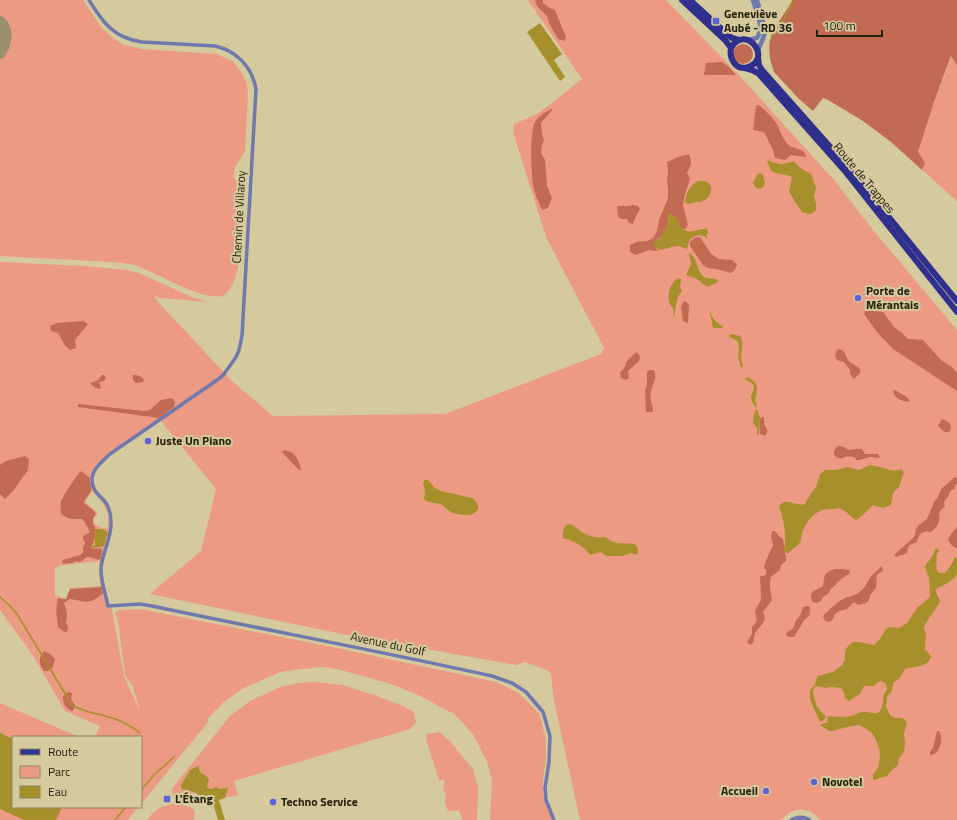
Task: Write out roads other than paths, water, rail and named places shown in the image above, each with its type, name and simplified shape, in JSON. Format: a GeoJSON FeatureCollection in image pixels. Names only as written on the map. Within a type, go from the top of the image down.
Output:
{"type":"FeatureCollection","features":[{"type":"Feature","properties":{"kind":"main road"},"geometry":{"type":"LineString","coordinates":[[682,0],[717,32],[731,48]]}},
{"type":"Feature","properties":{"kind":"main road"},"geometry":{"type":"LineString","coordinates":[[690,0],[732,38],[747,40],[754,44],[758,54],[753,64],[745,68],[736,65],[733,62],[730,53],[731,48],[739,40]]}},
{"type":"Feature","properties":{"kind":"main road","name":"Route de Trappes"},"geometry":{"type":"LineString","coordinates":[[758,54],[759,65],[762,70],[848,167],[957,301]]}},
{"type":"Feature","properties":{"kind":"main road","name":"Route de Trappes"},"geometry":{"type":"LineString","coordinates":[[745,68],[758,73],[844,170],[957,312]]}},
{"type":"Feature","properties":{"kind":"street","name":"Chemin de Villaroy"},"geometry":{"type":"LineString","coordinates":[[89,0],[106,25],[123,37],[142,42],[196,44],[220,47],[231,52],[241,59],[249,69],[255,82],[256,97],[242,336],[239,350],[232,364],[224,374],[161,420],[110,454],[95,470],[92,482],[95,491],[108,506],[111,522],[110,533],[101,570],[108,606]]}},
{"type":"Feature","properties":{"kind":"street"},"geometry":{"type":"LineString","coordinates":[[747,40],[757,38],[760,32],[760,25],[753,0]]}},
{"type":"Feature","properties":{"kind":"street"},"geometry":{"type":"LineString","coordinates":[[757,0],[765,29],[758,54]]}},
{"type":"Feature","properties":{"kind":"street","name":"Avenue du Golf"},"geometry":{"type":"LineString","coordinates":[[108,606],[140,604],[152,606],[478,673],[512,683],[526,692],[543,712],[550,736],[546,800],[554,820]]}},
{"type":"Feature","properties":{"kind":"street"},"geometry":{"type":"LineString","coordinates":[[792,820],[796,818],[803,818],[809,820]]}},
{"type":"Feature","properties":{"kind":"water"},"geometry":{"type":"Polygon","coordinates":[[[540,23],[562,54],[554,60],[565,77],[560,81],[527,32],[540,23]]]}},
{"type":"Feature","properties":{"kind":"water"},"geometry":{"type":"Polygon","coordinates":[[[767,160],[779,164],[794,161],[800,168],[811,174],[816,188],[814,197],[816,210],[813,213],[809,214],[802,212],[795,202],[789,191],[792,177],[771,171],[767,160]]]}},
{"type":"Feature","properties":{"kind":"water"},"geometry":{"type":"Polygon","coordinates":[[[760,173],[763,175],[765,183],[763,187],[759,189],[756,188],[753,183],[757,175],[760,173]]]}},
{"type":"Feature","properties":{"kind":"water"},"geometry":{"type":"Polygon","coordinates":[[[698,181],[708,183],[711,193],[705,200],[688,204],[685,202],[690,187],[698,181]]]}},
{"type":"Feature","properties":{"kind":"water"},"geometry":{"type":"Polygon","coordinates":[[[670,213],[675,217],[684,230],[692,231],[707,229],[708,233],[706,235],[708,240],[704,236],[695,236],[690,239],[687,249],[677,246],[657,249],[653,243],[661,237],[668,225],[668,216],[670,213]]]}},
{"type":"Feature","properties":{"kind":"water"},"geometry":{"type":"Polygon","coordinates":[[[689,253],[696,261],[703,276],[706,278],[716,279],[718,282],[707,287],[697,279],[686,275],[691,264],[689,253]]]}},
{"type":"Feature","properties":{"kind":"water"},"geometry":{"type":"Polygon","coordinates":[[[678,278],[681,279],[680,287],[682,291],[676,304],[674,319],[673,309],[669,302],[669,295],[670,288],[678,278]]]}},
{"type":"Feature","properties":{"kind":"water"},"geometry":{"type":"Polygon","coordinates":[[[709,308],[713,317],[723,327],[722,328],[713,328],[709,308]]]}},
{"type":"Feature","properties":{"kind":"water"},"geometry":{"type":"Polygon","coordinates":[[[731,334],[740,336],[742,339],[741,357],[743,367],[741,367],[738,358],[738,342],[729,337],[731,334]]]}},
{"type":"Feature","properties":{"kind":"water"},"geometry":{"type":"Polygon","coordinates":[[[747,377],[756,385],[757,390],[755,401],[757,405],[755,409],[751,397],[754,386],[745,378],[747,377]]]}},
{"type":"Feature","properties":{"kind":"water"},"geometry":{"type":"Polygon","coordinates":[[[755,409],[758,411],[760,417],[759,435],[757,435],[757,428],[753,423],[755,409]]]}},
{"type":"Feature","properties":{"kind":"water"},"geometry":{"type":"Polygon","coordinates":[[[870,465],[893,471],[901,469],[904,472],[899,487],[893,493],[891,504],[883,508],[873,505],[856,520],[840,509],[822,510],[814,515],[805,526],[799,544],[787,553],[784,550],[784,528],[779,506],[785,502],[802,505],[805,504],[816,487],[820,474],[825,470],[837,470],[847,467],[859,470],[870,465]]]}},
{"type":"Feature","properties":{"kind":"water"},"geometry":{"type":"Polygon","coordinates":[[[428,480],[435,488],[441,491],[472,498],[478,505],[477,511],[471,515],[456,514],[440,504],[425,500],[423,498],[425,495],[423,482],[428,480]]]}},
{"type":"Feature","properties":{"kind":"water"},"geometry":{"type":"Polygon","coordinates":[[[570,524],[591,536],[605,537],[616,543],[635,544],[638,549],[637,555],[631,553],[622,556],[607,556],[600,552],[591,555],[579,545],[563,538],[564,529],[570,524]]]}},
{"type":"Feature","properties":{"kind":"water"},"geometry":{"type":"Polygon","coordinates":[[[95,529],[102,529],[108,532],[104,546],[92,548],[92,546],[95,545],[95,529]]]}},
{"type":"Feature","properties":{"kind":"water"},"geometry":{"type":"Polygon","coordinates":[[[936,548],[939,550],[936,558],[936,568],[939,573],[945,573],[955,557],[957,558],[957,574],[951,581],[936,589],[940,602],[924,626],[926,636],[925,649],[931,656],[929,660],[924,665],[905,669],[899,679],[894,682],[892,691],[887,697],[886,707],[891,716],[906,720],[907,723],[904,734],[904,752],[899,758],[898,765],[887,776],[873,780],[873,775],[879,766],[880,750],[871,732],[859,725],[829,731],[820,725],[827,723],[828,716],[847,717],[860,712],[878,713],[882,707],[884,694],[887,689],[886,685],[881,681],[874,686],[864,686],[860,694],[849,701],[846,699],[841,688],[816,686],[813,693],[816,703],[820,711],[826,716],[825,719],[820,722],[810,699],[810,690],[815,685],[818,676],[833,672],[842,665],[845,659],[846,649],[853,642],[874,645],[887,628],[899,628],[907,623],[917,608],[930,597],[929,578],[925,567],[936,548]]]}},
{"type":"Feature","properties":{"kind":"water"},"geometry":{"type":"Polygon","coordinates":[[[0,733],[12,739],[12,808],[62,808],[56,820],[24,820],[0,809],[0,733]]]}},
{"type":"Feature","properties":{"kind":"water"},"geometry":{"type":"Polygon","coordinates":[[[198,766],[201,772],[208,778],[209,781],[207,787],[209,789],[217,787],[219,789],[228,788],[225,798],[219,800],[225,820],[218,820],[212,800],[209,801],[194,792],[181,789],[181,785],[190,770],[198,766]]]}},
{"type":"Feature","properties":{"kind":"waterway"},"geometry":{"type":"LineString","coordinates":[[770,41],[788,12],[793,0]]}},
{"type":"Feature","properties":{"kind":"waterway"},"geometry":{"type":"LineString","coordinates":[[0,597],[17,614],[72,705],[82,710],[110,717],[122,722],[140,733]]}},
{"type":"Feature","properties":{"kind":"waterway"},"geometry":{"type":"LineString","coordinates":[[142,789],[154,775],[174,757]]}},
{"type":"Feature","properties":{"kind":"waterway"},"geometry":{"type":"LineString","coordinates":[[115,820],[125,808]]}},
{"type":"Feature","properties":{"kind":"place","name":"Geneviève Aubé - RD 36"},"geometry":{"type":"Point","coordinates":[716,21]}},
{"type":"Feature","properties":{"kind":"place","name":"Porte de Mérantais"},"geometry":{"type":"Point","coordinates":[858,298]}},
{"type":"Feature","properties":{"kind":"place","name":"Juste Un Piano"},"geometry":{"type":"Point","coordinates":[148,441]}},
{"type":"Feature","properties":{"kind":"place","name":"Novotel"},"geometry":{"type":"Point","coordinates":[814,782]}},
{"type":"Feature","properties":{"kind":"place","name":"Accueil"},"geometry":{"type":"Point","coordinates":[766,791]}},
{"type":"Feature","properties":{"kind":"place","name":"L'Étang"},"geometry":{"type":"Point","coordinates":[167,799]}},
{"type":"Feature","properties":{"kind":"place","name":"Techno Service"},"geometry":{"type":"Point","coordinates":[273,802]}}]}
